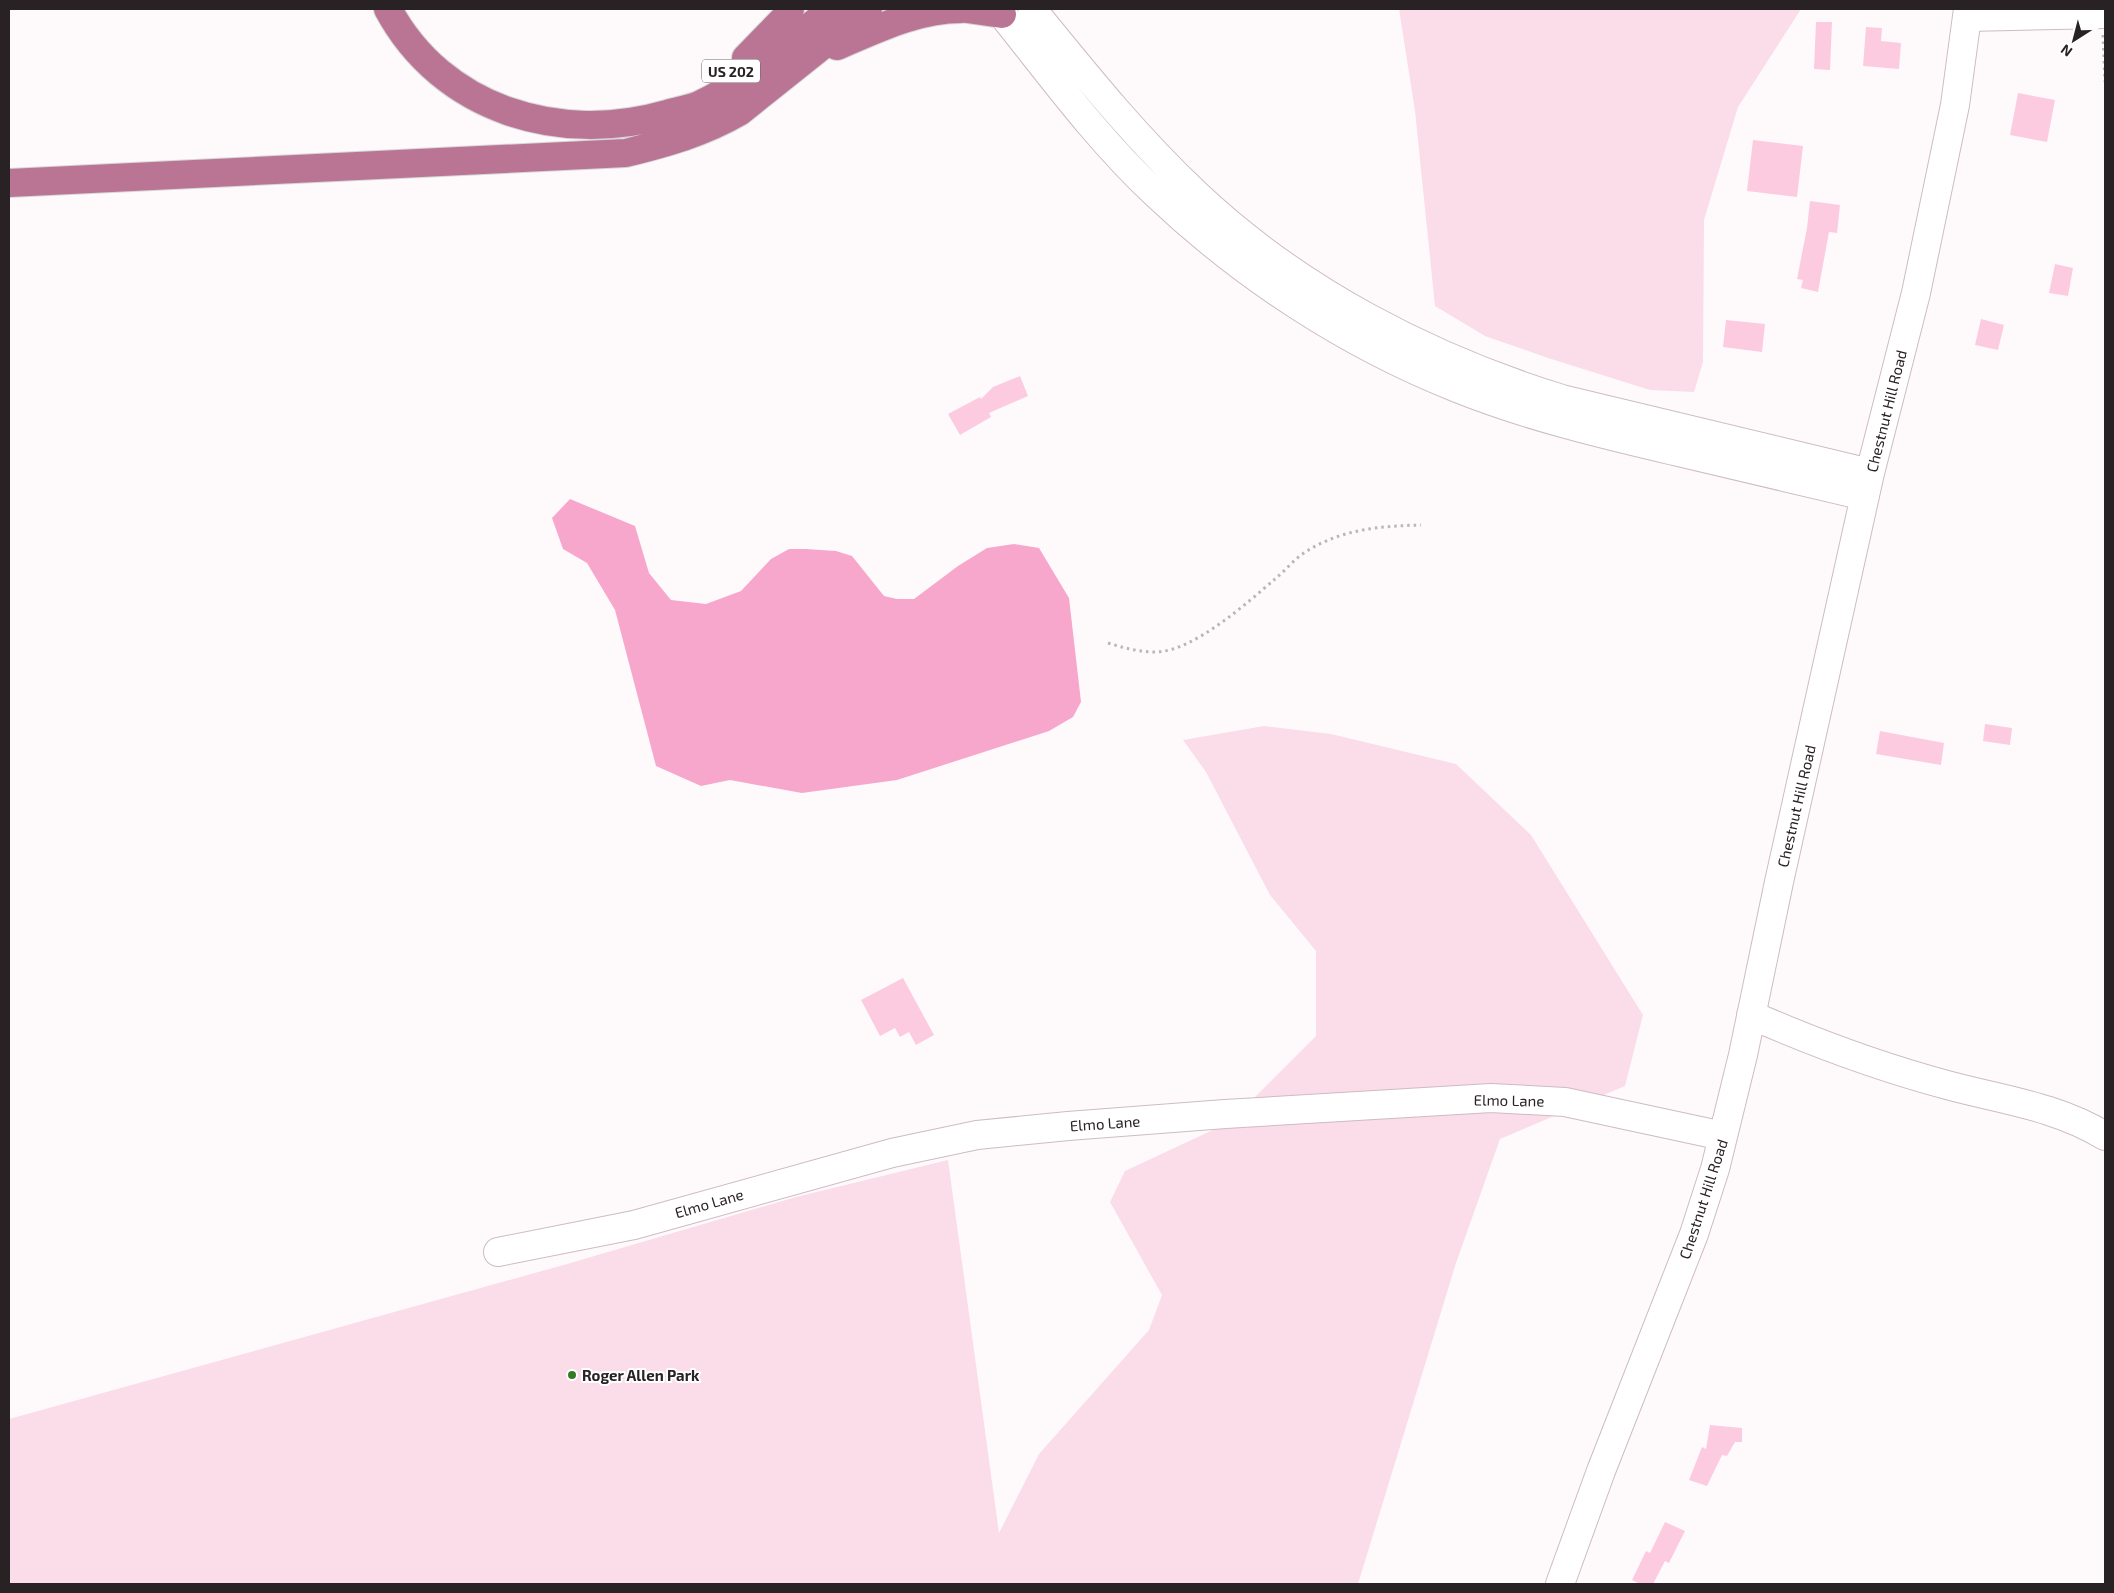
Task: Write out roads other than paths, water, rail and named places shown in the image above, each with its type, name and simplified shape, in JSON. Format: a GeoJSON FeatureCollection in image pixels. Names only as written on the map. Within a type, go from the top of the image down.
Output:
{"type":"FeatureCollection","features":[{"type":"Feature","properties":{"kind":"highway"},"geometry":{"type":"LineString","coordinates":[[388,9],[411,44],[430,64],[455,85],[485,102],[512,114],[554,124],[589,126],[634,122],[699,105],[746,77],[832,9]]}},
{"type":"Feature","properties":{"kind":"highway","name":"US 202"},"geometry":{"type":"LineString","coordinates":[[658,117],[695,96],[741,63],[784,19],[790,9]]}},
{"type":"Feature","properties":{"kind":"highway"},"geometry":{"type":"LineString","coordinates":[[9,183],[626,153],[675,141],[716,125],[739,112],[868,9]]}},
{"type":"Feature","properties":{"kind":"highway"},"geometry":{"type":"LineString","coordinates":[[781,78],[836,46],[882,26],[916,14],[943,9],[961,9]]}},
{"type":"Feature","properties":{"kind":"highway"},"geometry":{"type":"LineString","coordinates":[[967,9],[1000,11]]}},
{"type":"Feature","properties":{"kind":"street"},"geometry":{"type":"LineString","coordinates":[[1032,9],[1129,126],[1198,196],[1239,231],[1288,267],[1343,303],[1453,360],[1518,385],[1868,484]]}},
{"type":"Feature","properties":{"kind":"street"},"geometry":{"type":"LineString","coordinates":[[1000,11],[1098,132],[1154,192],[1217,248],[1304,309],[1348,335],[1405,365],[1455,388],[1551,421],[1868,484]]}},
{"type":"Feature","properties":{"kind":"street"},"geometry":{"type":"LineString","coordinates":[[1967,13],[2103,14]]}},
{"type":"Feature","properties":{"kind":"street","name":"Chestnut Hill Road"},"geometry":{"type":"LineString","coordinates":[[1560,1584],[1601,1471],[1694,1234],[1723,1136],[1868,484],[1916,293],[1955,104],[1967,13]]}},
{"type":"Feature","properties":{"kind":"street"},"geometry":{"type":"LineString","coordinates":[[1751,1015],[1812,1042],[1858,1058],[1947,1085],[2066,1116],[2105,1136]]}},
{"type":"Feature","properties":{"kind":"street","name":"Elmo Lane"},"geometry":{"type":"LineString","coordinates":[[498,1252],[634,1225],[892,1153],[978,1135],[1068,1126],[1225,1114],[1491,1098],[1565,1102],[1723,1136]]}},
{"type":"Feature","properties":{"kind":"place","name":"Roger Allen Park"},"geometry":{"type":"Point","coordinates":[572,1375]}}]}
